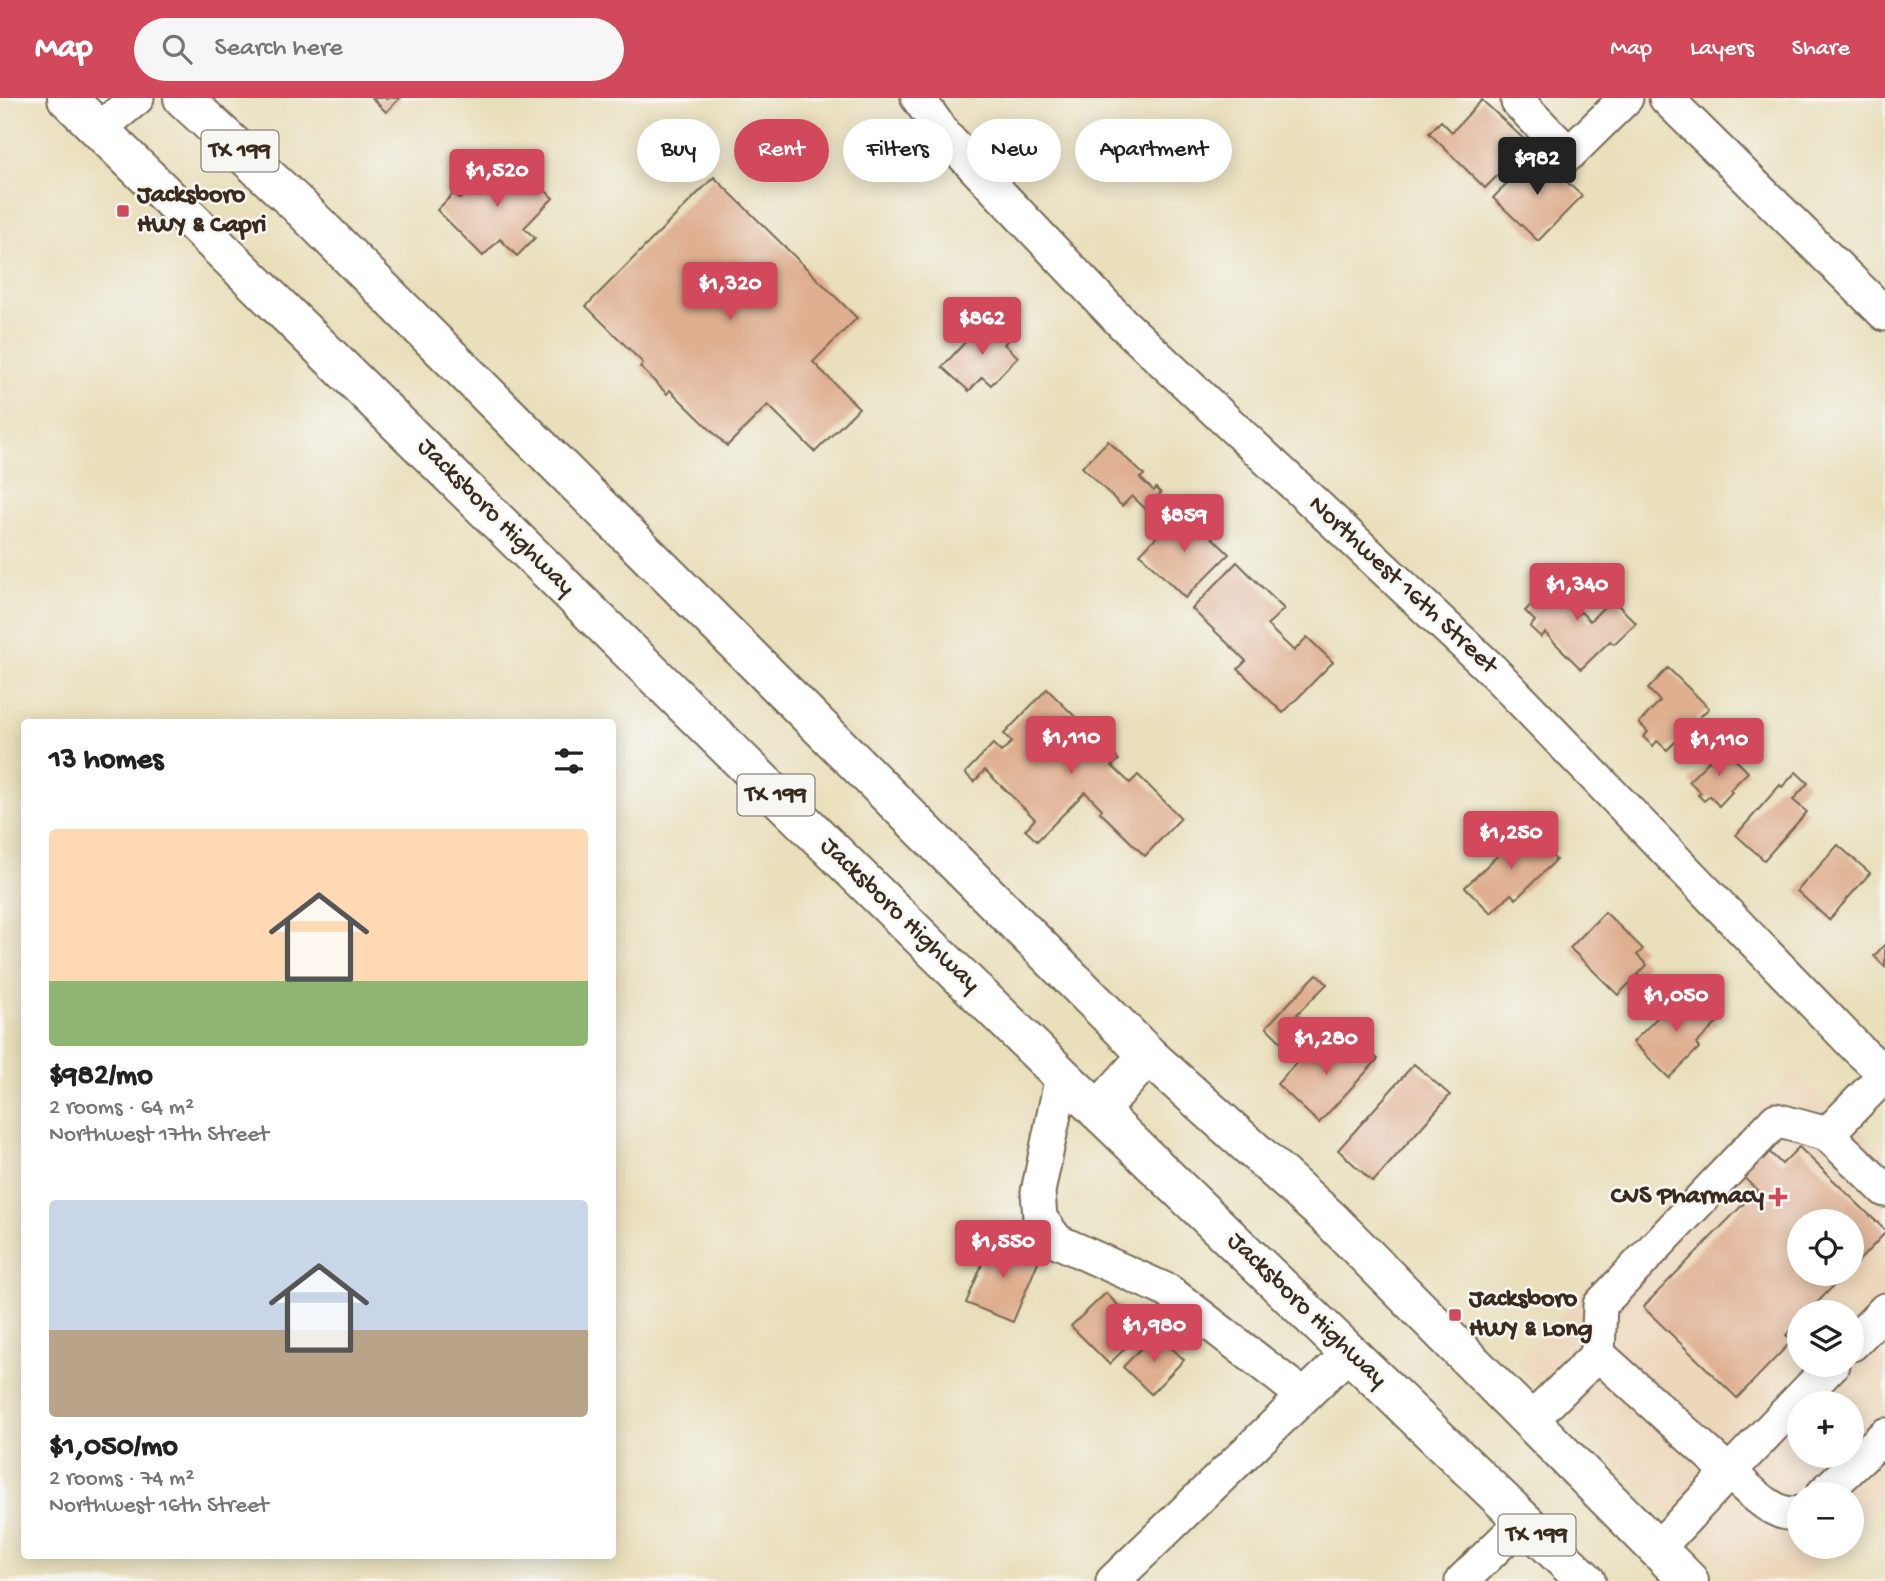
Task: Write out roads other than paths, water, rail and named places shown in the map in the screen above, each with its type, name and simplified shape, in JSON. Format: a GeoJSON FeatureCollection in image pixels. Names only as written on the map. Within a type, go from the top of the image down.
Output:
{"type":"FeatureCollection","features":[{"type":"Feature","properties":{"kind":"main road","name":"Jacksboro Highway"},"geometry":{"type":"LineString","coordinates":[[67,98],[1062,1076],[1586,1581]]}},
{"type":"Feature","properties":{"kind":"main road","name":"TX 199"},"geometry":{"type":"LineString","coordinates":[[183,98],[308,215],[1148,1055],[1329,1218],[1689,1581]]}},
{"type":"Feature","properties":{"kind":"main road"},"geometry":{"type":"LineString","coordinates":[[1098,1111],[1148,1055]]}},
{"type":"Feature","properties":{"kind":"street"},"geometry":{"type":"LineString","coordinates":[[99,129],[137,98]]}},
{"type":"Feature","properties":{"kind":"street","name":"Northwest 16th Street"},"geometry":{"type":"LineString","coordinates":[[918,98],[946,137],[1122,323],[1491,669],[1885,1075]]}},
{"type":"Feature","properties":{"kind":"street"},"geometry":{"type":"LineString","coordinates":[[1522,98],[1518,102],[1569,154],[1626,98]]}},
{"type":"Feature","properties":{"kind":"street"},"geometry":{"type":"LineString","coordinates":[[1666,98],[1885,314]]}},
{"type":"Feature","properties":{"kind":"street"},"geometry":{"type":"LineString","coordinates":[[1827,1133],[1885,1075]]}},
{"type":"Feature","properties":{"kind":"street"},"geometry":{"type":"LineString","coordinates":[[1062,1076],[1038,1192],[1040,1218],[1056,1241],[1168,1292],[1304,1396]]}},
{"type":"Feature","properties":{"kind":"street"},"geometry":{"type":"LineString","coordinates":[[1530,1421],[1598,1354],[1600,1305],[1776,1120],[1827,1133],[1885,1190]]}},
{"type":"Feature","properties":{"kind":"street"},"geometry":{"type":"LineString","coordinates":[[1864,1332],[1885,1310]]}},
{"type":"Feature","properties":{"kind":"street"},"geometry":{"type":"LineString","coordinates":[[1113,1581],[1349,1353]]}},
{"type":"Feature","properties":{"kind":"street"},"geometry":{"type":"LineString","coordinates":[[1598,1354],[1729,1472],[1778,1513],[1787,1514]]}},
{"type":"Feature","properties":{"kind":"street"},"geometry":{"type":"LineString","coordinates":[[1657,1549],[1820,1377]]}},
{"type":"Feature","properties":{"kind":"street"},"geometry":{"type":"LineString","coordinates":[[1836,1482],[1885,1435]]}},
{"type":"Feature","properties":{"kind":"street"},"geometry":{"type":"LineString","coordinates":[[1462,1581],[1523,1521]]}},
{"type":"Feature","properties":{"kind":"place","name":"Jacksboro HWY & Capri"},"geometry":{"type":"Point","coordinates":[123,211]}},
{"type":"Feature","properties":{"kind":"place","name":"CVS Pharmacy"},"geometry":{"type":"Point","coordinates":[1778,1197]}},
{"type":"Feature","properties":{"kind":"place","name":"Jacksboro HWY & Long"},"geometry":{"type":"Point","coordinates":[1455,1315]}}]}
